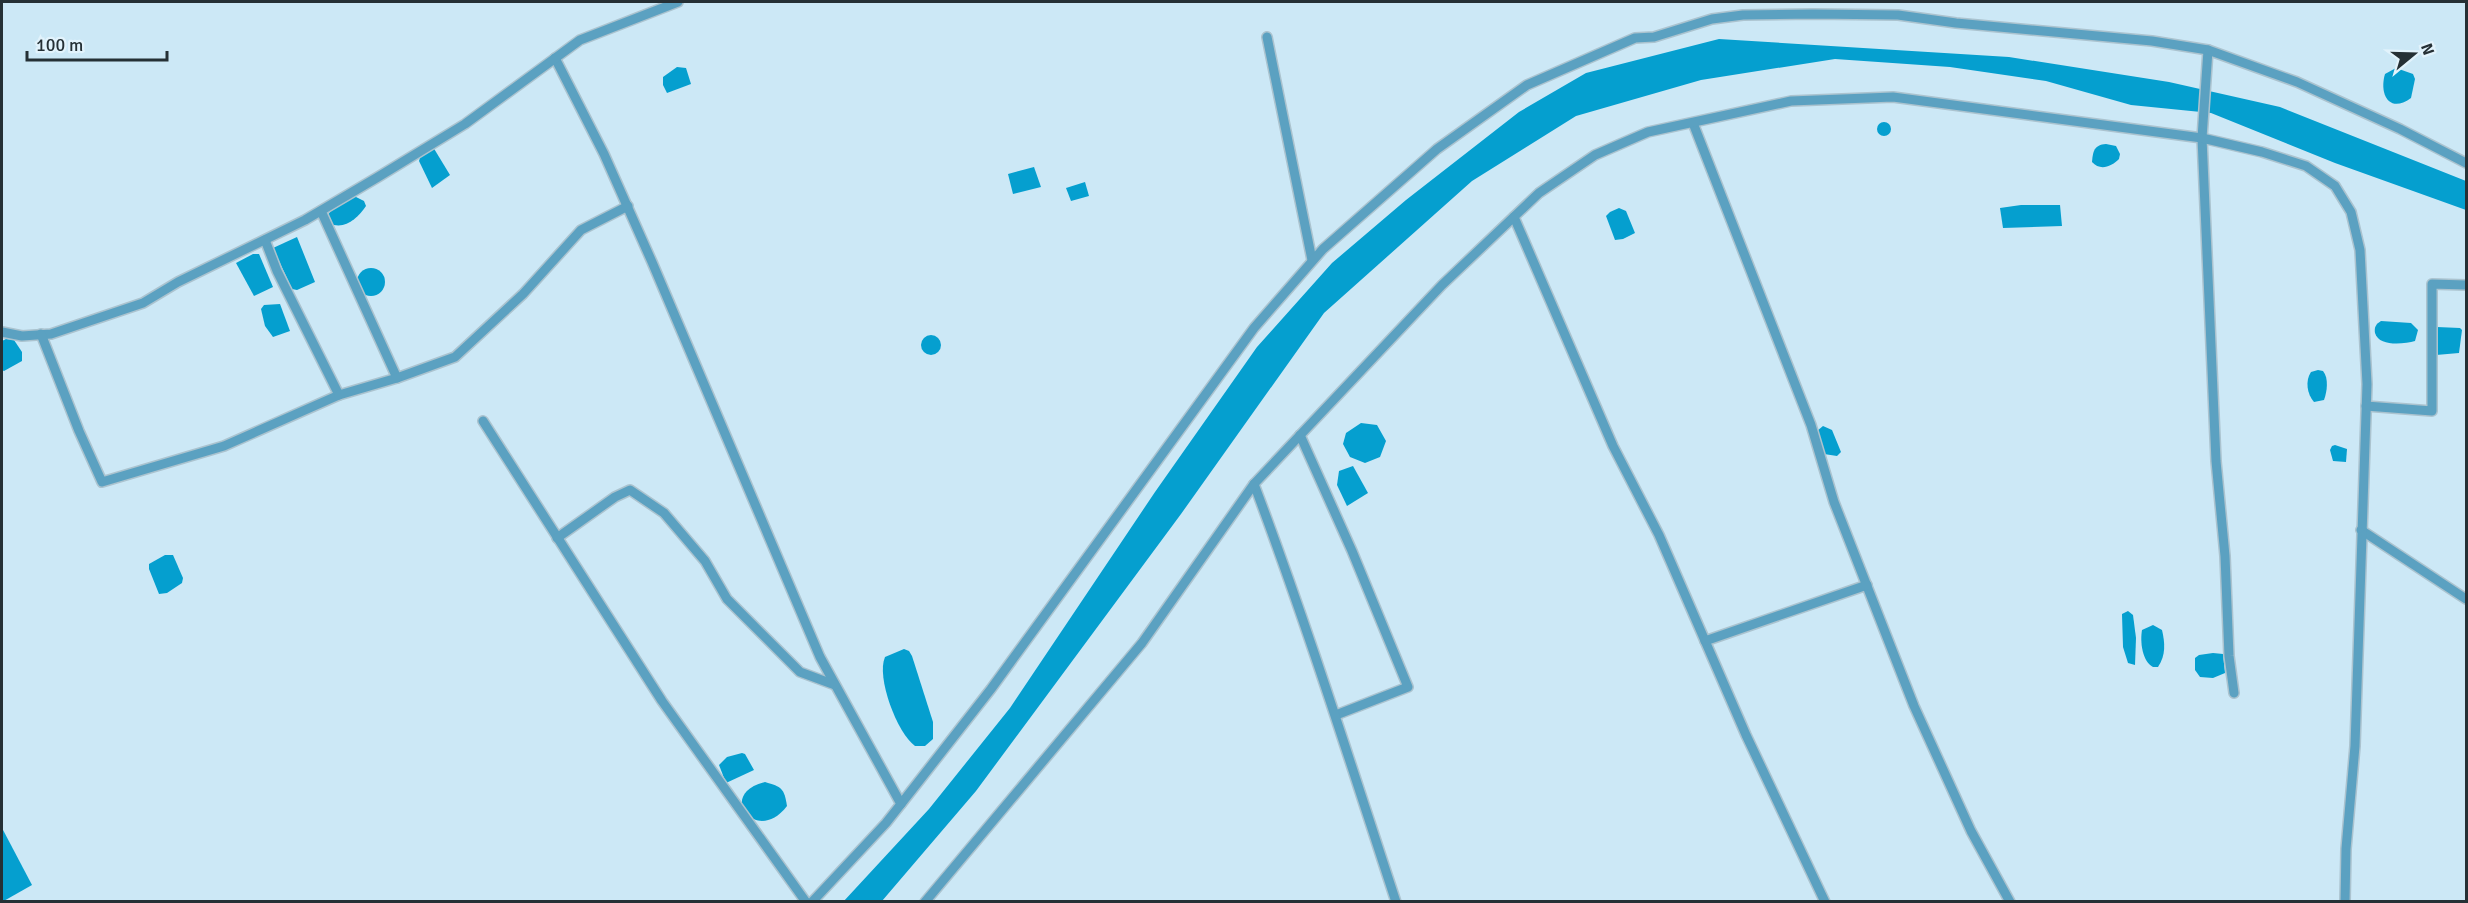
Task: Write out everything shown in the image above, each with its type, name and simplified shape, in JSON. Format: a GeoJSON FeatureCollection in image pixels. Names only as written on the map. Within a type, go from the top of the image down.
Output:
{"type":"FeatureCollection","features":[{"type":"Feature","properties":{"kind":"street"},"geometry":{"type":"LineString","coordinates":[[2,332],[22,336],[51,334],[143,303],[178,282],[321,211],[465,124],[580,40],[678,2]]}},
{"type":"Feature","properties":{"kind":"street"},"geometry":{"type":"LineString","coordinates":[[812,902],[886,823],[991,689],[1254,328],[1312,260],[1437,148],[1527,85],[1635,38],[1654,37],[1712,20],[1743,15],[1898,15],[1967,24],[2152,41],[2208,50],[2297,82],[2400,129],[2466,163]]}},
{"type":"Feature","properties":{"kind":"street"},"geometry":{"type":"LineString","coordinates":[[1267,37],[1312,260]]}},
{"type":"Feature","properties":{"kind":"street"},"geometry":{"type":"LineString","coordinates":[[2208,50],[2202,138],[2216,461],[2225,556],[2229,656],[2234,693]]}},
{"type":"Feature","properties":{"kind":"street"},"geometry":{"type":"LineString","coordinates":[[555,58],[628,206],[820,657],[901,804]]}},
{"type":"Feature","properties":{"kind":"street"},"geometry":{"type":"LineString","coordinates":[[925,902],[1142,643],[1254,484],[1442,285],[1539,193],[1595,155],[1648,132],[1791,101],[1893,97],[2202,138],[2306,165],[2335,186],[2351,212],[2361,250],[2366,406],[2355,746],[2346,849],[2345,902]]}},
{"type":"Feature","properties":{"kind":"street"},"geometry":{"type":"LineString","coordinates":[[1693,123],[1811,426],[1834,502],[1914,706],[1971,831],[2010,902]]}},
{"type":"Feature","properties":{"kind":"street"},"geometry":{"type":"LineString","coordinates":[[42,334],[79,431],[102,482],[224,446],[339,395],[397,378],[455,357],[523,294],[581,230],[628,206]]}},
{"type":"Feature","properties":{"kind":"street"},"geometry":{"type":"LineString","coordinates":[[321,211],[397,378]]}},
{"type":"Feature","properties":{"kind":"street"},"geometry":{"type":"LineString","coordinates":[[1514,217],[1613,447],[1659,536],[1746,735],[1825,902]]}},
{"type":"Feature","properties":{"kind":"street"},"geometry":{"type":"LineString","coordinates":[[265,240],[277,271],[339,395]]}},
{"type":"Feature","properties":{"kind":"street"},"geometry":{"type":"LineString","coordinates":[[2366,406],[2432,411],[2432,284],[2466,285]]}},
{"type":"Feature","properties":{"kind":"street"},"geometry":{"type":"LineString","coordinates":[[483,421],[662,701],[806,902]]}},
{"type":"Feature","properties":{"kind":"street"},"geometry":{"type":"LineString","coordinates":[[1300,435],[1352,551],[1408,687],[1336,715]]}},
{"type":"Feature","properties":{"kind":"street"},"geometry":{"type":"LineString","coordinates":[[1254,484],[1336,715],[1396,902]]}},
{"type":"Feature","properties":{"kind":"street"},"geometry":{"type":"LineString","coordinates":[[557,538],[615,497],[630,490],[664,513],[705,561],[727,599],[800,672],[835,685]]}},
{"type":"Feature","properties":{"kind":"street"},"geometry":{"type":"LineString","coordinates":[[2361,530],[2466,599]]}},
{"type":"Feature","properties":{"kind":"street"},"geometry":{"type":"LineString","coordinates":[[1705,641],[1867,585]]}},
{"type":"Feature","properties":{"kind":"water"},"geometry":{"type":"Polygon","coordinates":[[[1719,39],[2009,57],[2169,82],[2280,107],[2466,181],[2466,210],[2335,163],[2211,113],[2131,105],[2046,81],[1950,67],[1835,59],[1701,80],[1576,116],[1472,181],[1324,313],[1181,514],[976,791],[882,901],[843,902],[929,809],[1010,708],[1155,492],[1257,347],[1332,263],[1406,200],[1519,112],[1586,73],[1719,39]]]}},
{"type":"Feature","properties":{"kind":"water"},"geometry":{"type":"Polygon","coordinates":[[[677,67],[686,68],[691,84],[667,93],[663,85],[663,77],[677,67]]]}},
{"type":"Feature","properties":{"kind":"water"},"geometry":{"type":"Polygon","coordinates":[[[2396,68],[2413,74],[2415,79],[2411,98],[2397,104],[2388,100],[2383,88],[2385,74],[2396,68]]]}},
{"type":"Feature","properties":{"kind":"water"},"geometry":{"type":"Polygon","coordinates":[[[1884,122],[1889,124],[1891,129],[1889,134],[1884,136],[1879,134],[1877,129],[1879,124],[1884,122]]]}},
{"type":"Feature","properties":{"kind":"water"},"geometry":{"type":"Polygon","coordinates":[[[2106,144],[2116,146],[2120,154],[2119,159],[2109,166],[2095,165],[2092,162],[2094,152],[2097,147],[2106,144]]]}},
{"type":"Feature","properties":{"kind":"water"},"geometry":{"type":"Polygon","coordinates":[[[433,147],[450,175],[432,188],[419,161],[422,151],[433,147]]]}},
{"type":"Feature","properties":{"kind":"water"},"geometry":{"type":"Polygon","coordinates":[[[1034,167],[1041,187],[1013,194],[1008,174],[1034,167]]]}},
{"type":"Feature","properties":{"kind":"water"},"geometry":{"type":"Polygon","coordinates":[[[1085,182],[1089,196],[1071,201],[1066,188],[1085,182]]]}},
{"type":"Feature","properties":{"kind":"water"},"geometry":{"type":"Polygon","coordinates":[[[352,195],[364,201],[366,206],[363,211],[355,219],[345,224],[329,223],[327,216],[333,208],[352,195]]]}},
{"type":"Feature","properties":{"kind":"water"},"geometry":{"type":"Polygon","coordinates":[[[2021,205],[2060,205],[2062,226],[2003,228],[2000,208],[2021,205]]]}},
{"type":"Feature","properties":{"kind":"water"},"geometry":{"type":"Polygon","coordinates":[[[1619,208],[1626,211],[1635,233],[1615,240],[1606,216],[1619,208]]]}},
{"type":"Feature","properties":{"kind":"water"},"geometry":{"type":"Polygon","coordinates":[[[297,237],[315,282],[297,290],[292,289],[273,248],[297,237]]]}},
{"type":"Feature","properties":{"kind":"water"},"geometry":{"type":"Polygon","coordinates":[[[253,254],[259,254],[273,287],[254,296],[236,263],[253,254]]]}},
{"type":"Feature","properties":{"kind":"water"},"geometry":{"type":"Polygon","coordinates":[[[371,268],[381,272],[385,282],[381,292],[371,296],[361,292],[357,282],[361,272],[371,268]]]}},
{"type":"Feature","properties":{"kind":"water"},"geometry":{"type":"Polygon","coordinates":[[[280,304],[290,331],[273,337],[265,326],[261,309],[264,305],[280,304]]]}},
{"type":"Feature","properties":{"kind":"water"},"geometry":{"type":"Polygon","coordinates":[[[2381,321],[2411,323],[2418,330],[2415,341],[2399,343],[2381,341],[2375,331],[2381,321]]]}},
{"type":"Feature","properties":{"kind":"water"},"geometry":{"type":"Polygon","coordinates":[[[2437,327],[2462,330],[2459,353],[2436,355],[2437,327]]]}},
{"type":"Feature","properties":{"kind":"water"},"geometry":{"type":"Polygon","coordinates":[[[931,335],[938,338],[941,345],[938,352],[931,355],[924,352],[921,345],[924,338],[931,335]]]}},
{"type":"Feature","properties":{"kind":"water"},"geometry":{"type":"Polygon","coordinates":[[[14,340],[22,352],[22,361],[4,371],[2,370],[2,341],[14,340]]]}},
{"type":"Feature","properties":{"kind":"water"},"geometry":{"type":"Polygon","coordinates":[[[2318,370],[2325,374],[2327,389],[2324,400],[2314,402],[2308,391],[2307,383],[2311,372],[2318,370]]]}},
{"type":"Feature","properties":{"kind":"water"},"geometry":{"type":"Polygon","coordinates":[[[1361,423],[1377,425],[1386,441],[1380,457],[1365,463],[1350,457],[1343,444],[1346,433],[1361,423]]]}},
{"type":"Feature","properties":{"kind":"water"},"geometry":{"type":"Polygon","coordinates":[[[1823,426],[1832,430],[1841,452],[1837,456],[1824,454],[1817,431],[1823,426]]]}},
{"type":"Feature","properties":{"kind":"water"},"geometry":{"type":"Polygon","coordinates":[[[2335,445],[2347,449],[2346,462],[2333,461],[2330,450],[2335,445]]]}},
{"type":"Feature","properties":{"kind":"water"},"geometry":{"type":"Polygon","coordinates":[[[1353,466],[1368,493],[1347,506],[1337,485],[1339,471],[1353,466]]]}},
{"type":"Feature","properties":{"kind":"water"},"geometry":{"type":"Polygon","coordinates":[[[165,555],[173,555],[183,578],[182,583],[167,593],[159,594],[149,564],[165,555]]]}},
{"type":"Feature","properties":{"kind":"water"},"geometry":{"type":"Polygon","coordinates":[[[2128,611],[2133,615],[2136,638],[2135,665],[2128,663],[2123,647],[2122,614],[2128,611]]]}},
{"type":"Feature","properties":{"kind":"water"},"geometry":{"type":"Polygon","coordinates":[[[2153,625],[2162,630],[2164,640],[2164,653],[2158,667],[2153,667],[2146,660],[2141,640],[2142,630],[2153,625]]]}},
{"type":"Feature","properties":{"kind":"water"},"geometry":{"type":"Polygon","coordinates":[[[904,649],[912,656],[933,722],[933,739],[925,746],[915,746],[901,729],[890,704],[883,678],[885,657],[904,649]]]}},
{"type":"Feature","properties":{"kind":"water"},"geometry":{"type":"Polygon","coordinates":[[[2223,654],[2225,673],[2213,678],[2200,677],[2195,670],[2195,658],[2199,655],[2223,654]]]}},
{"type":"Feature","properties":{"kind":"water"},"geometry":{"type":"Polygon","coordinates":[[[745,754],[754,770],[726,783],[719,765],[727,757],[745,754]]]}},
{"type":"Feature","properties":{"kind":"water"},"geometry":{"type":"Polygon","coordinates":[[[765,782],[781,789],[787,806],[775,817],[764,821],[746,814],[742,805],[743,796],[750,788],[765,782]]]}},
{"type":"Feature","properties":{"kind":"water"},"geometry":{"type":"Polygon","coordinates":[[[2,828],[32,885],[2,902],[2,828]]]}}]}
